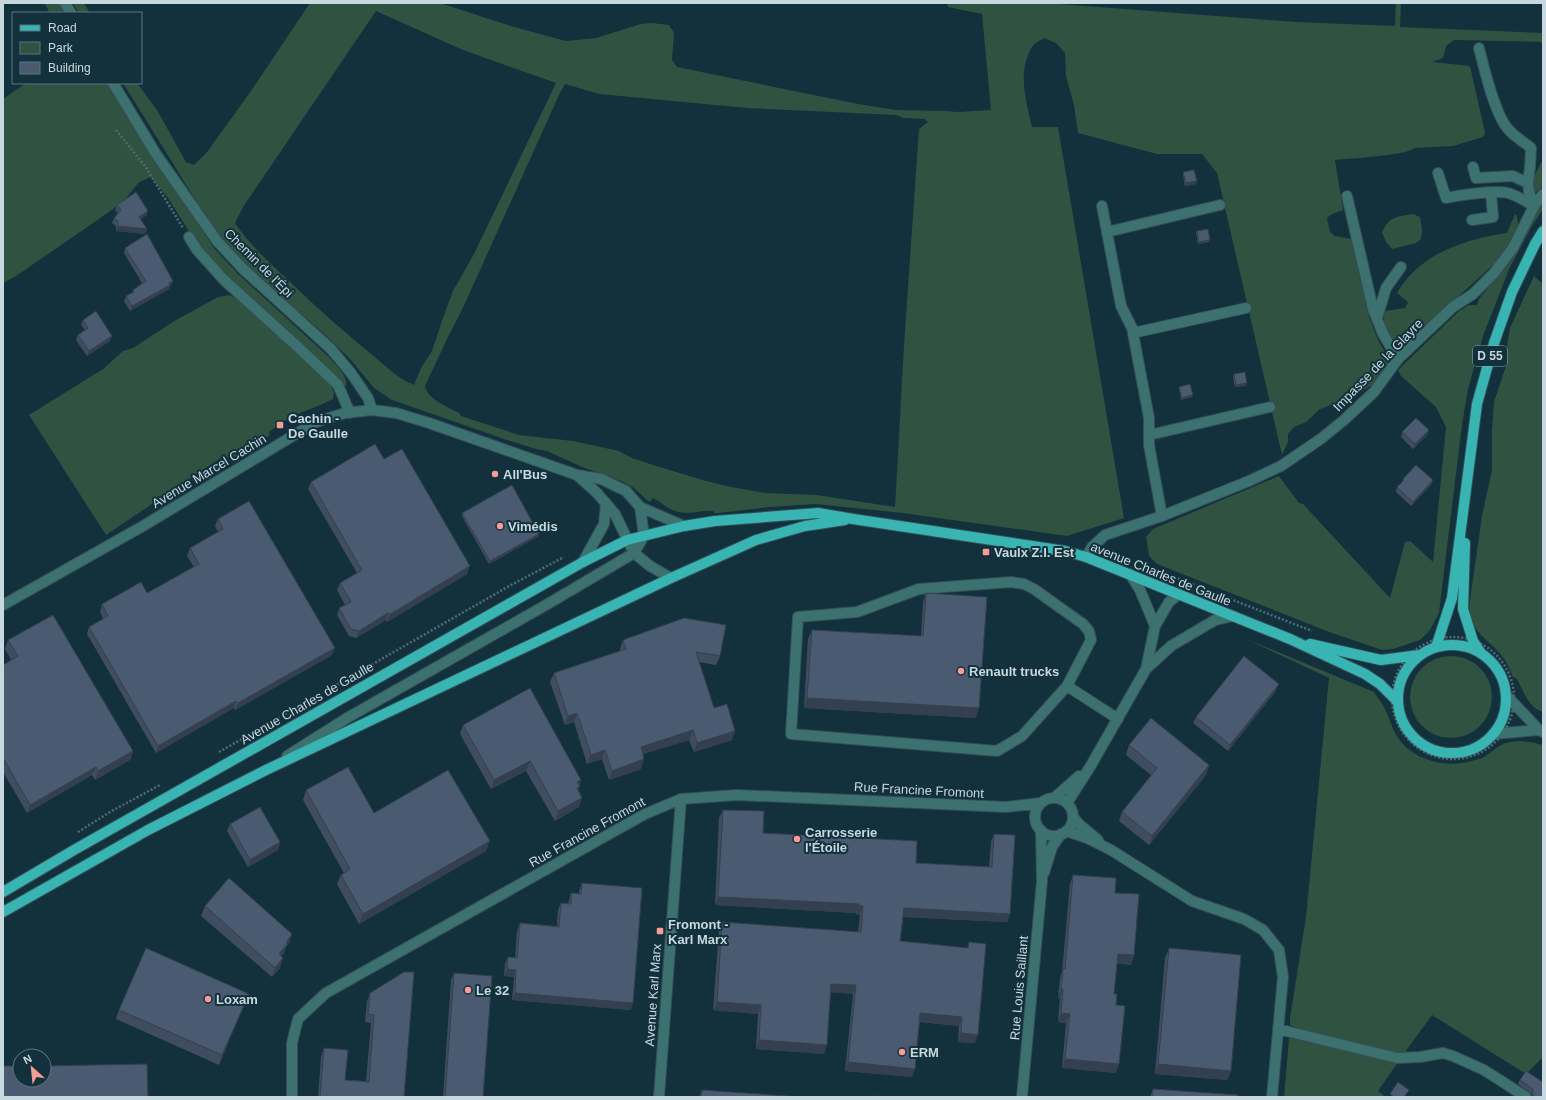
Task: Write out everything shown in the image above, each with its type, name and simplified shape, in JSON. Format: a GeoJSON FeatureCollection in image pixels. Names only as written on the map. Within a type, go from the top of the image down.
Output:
{"type":"FeatureCollection","features":[{"type":"Feature","properties":{"kind":"main road","name":"D 55"},"geometry":{"type":"LineString","coordinates":[[1438,643],[1452,598],[1477,404],[1494,343],[1512,292],[1535,244],[1543,231]]}},
{"type":"Feature","properties":{"kind":"main road","name":"D 55"},"geometry":{"type":"LineString","coordinates":[[1467,489],[1463,609],[1472,641],[1481,653]]}},
{"type":"Feature","properties":{"kind":"main road","name":"avenue Charles de Gaulle"},"geometry":{"type":"LineString","coordinates":[[627,540],[684,526],[715,521],[818,513],[1065,551],[1086,557],[1130,574],[1290,639],[1364,674],[1380,684],[1392,701]]}},
{"type":"Feature","properties":{"kind":"main road","name":"avenue Charles de Gaulle"},"geometry":{"type":"LineString","coordinates":[[671,578],[756,540],[805,526],[853,519]]}},
{"type":"Feature","properties":{"kind":"main road","name":"Avenue Charles de Gaulle"},"geometry":{"type":"LineString","coordinates":[[3,892],[81,846],[583,562],[627,540]]}},
{"type":"Feature","properties":{"kind":"main road"},"geometry":{"type":"LineString","coordinates":[[3,912],[148,830],[266,770],[671,578]]}},
{"type":"Feature","properties":{"kind":"main road","name":"avenue Charles de Gaulle"},"geometry":{"type":"LineString","coordinates":[[1290,639],[1381,660],[1419,652]]}},
{"type":"Feature","properties":{"kind":"main road"},"geometry":{"type":"LineString","coordinates":[[1438,643],[1467,647],[1481,653],[1491,661],[1498,671],[1506,695],[1505,709],[1498,733],[1479,746],[1462,752],[1443,752],[1426,746],[1412,735],[1392,701],[1407,668],[1419,652],[1438,643]]}},
{"type":"Feature","properties":{"kind":"street"},"geometry":{"type":"LineString","coordinates":[[65,3],[70,12]]}},
{"type":"Feature","properties":{"kind":"street"},"geometry":{"type":"LineString","coordinates":[[1478,48],[1491,92],[1501,117],[1508,129],[1531,148],[1528,183],[1529,192],[1534,206]]}},
{"type":"Feature","properties":{"kind":"street","name":"Chemin de l'Épi"},"geometry":{"type":"LineString","coordinates":[[114,84],[156,154],[217,241],[243,269],[331,349],[351,372],[368,398],[372,410]]}},
{"type":"Feature","properties":{"kind":"street"},"geometry":{"type":"LineString","coordinates":[[1473,167],[1476,178],[1513,176],[1528,183]]}},
{"type":"Feature","properties":{"kind":"street"},"geometry":{"type":"LineString","coordinates":[[1438,173],[1446,198],[1491,193],[1507,193],[1521,198],[1534,206]]}},
{"type":"Feature","properties":{"kind":"street"},"geometry":{"type":"LineString","coordinates":[[1472,220],[1493,217],[1491,193]]}},
{"type":"Feature","properties":{"kind":"street","name":"Impasse de la Glayre"},"geometry":{"type":"LineString","coordinates":[[1086,557],[1092,547],[1105,535],[1162,516],[1280,466],[1322,438],[1344,420],[1369,396],[1398,359],[1453,307],[1472,294],[1494,273],[1513,248],[1534,206],[1543,194]]}},
{"type":"Feature","properties":{"kind":"street"},"geometry":{"type":"LineString","coordinates":[[1346,196],[1373,309],[1386,340],[1398,359]]}},
{"type":"Feature","properties":{"kind":"street"},"geometry":{"type":"LineString","coordinates":[[1107,232],[1220,205]]}},
{"type":"Feature","properties":{"kind":"street"},"geometry":{"type":"LineString","coordinates":[[1102,206],[1121,306],[1133,333],[1149,418],[1149,446],[1162,516]]}},
{"type":"Feature","properties":{"kind":"street"},"geometry":{"type":"LineString","coordinates":[[189,236],[197,250],[224,280],[338,385],[350,412]]}},
{"type":"Feature","properties":{"kind":"street"},"geometry":{"type":"LineString","coordinates":[[1377,318],[1386,288],[1401,267]]}},
{"type":"Feature","properties":{"kind":"street"},"geometry":{"type":"LineString","coordinates":[[1133,333],[1246,308]]}},
{"type":"Feature","properties":{"kind":"street"},"geometry":{"type":"LineString","coordinates":[[1149,435],[1270,407]]}},
{"type":"Feature","properties":{"kind":"street","name":"Avenue Marcel Cachin"},"geometry":{"type":"LineString","coordinates":[[3,605],[143,526],[316,422],[350,412],[372,410],[396,412],[429,422],[577,474],[601,479],[626,491],[640,507],[684,526]]}},
{"type":"Feature","properties":{"kind":"street","name":"Avenue Marcel Cachin"},"geometry":{"type":"LineString","coordinates":[[577,474],[615,514],[634,553],[650,566],[671,578]]}},
{"type":"Feature","properties":{"kind":"street"},"geometry":{"type":"LineString","coordinates":[[583,562],[604,524],[606,503]]}},
{"type":"Feature","properties":{"kind":"street"},"geometry":{"type":"LineString","coordinates":[[266,770],[347,718],[546,605],[634,553],[644,536],[640,507]]}},
{"type":"Feature","properties":{"kind":"street"},"geometry":{"type":"LineString","coordinates":[[1130,574],[1140,590],[1155,626]]}},
{"type":"Feature","properties":{"kind":"street"},"geometry":{"type":"LineString","coordinates":[[1011,582],[1024,584],[1034,589],[1083,624],[1089,631],[1091,640],[1068,686],[1022,736],[997,751],[791,734],[798,617],[856,612],[919,589],[1011,582]]}},
{"type":"Feature","properties":{"kind":"street"},"geometry":{"type":"LineString","coordinates":[[1066,803],[1090,767],[1146,669],[1155,626],[1168,602],[1179,594]]}},
{"type":"Feature","properties":{"kind":"street"},"geometry":{"type":"LineString","coordinates":[[1146,669],[1171,646],[1215,620],[1233,616]]}},
{"type":"Feature","properties":{"kind":"street"},"geometry":{"type":"LineString","coordinates":[[1068,686],[1118,719]]}},
{"type":"Feature","properties":{"kind":"street"},"geometry":{"type":"LineString","coordinates":[[1506,695],[1541,731]]}},
{"type":"Feature","properties":{"kind":"street"},"geometry":{"type":"LineString","coordinates":[[1498,733],[1541,731]]}},
{"type":"Feature","properties":{"kind":"street"},"geometry":{"type":"LineString","coordinates":[[1090,767],[1054,798],[1042,803],[1038,807],[1035,816],[1041,830],[1050,835],[1064,833],[1087,838],[1111,850],[1192,901],[1244,919],[1263,930],[1279,950],[1283,977],[1272,1097]]}},
{"type":"Feature","properties":{"kind":"street","name":"Rue Francine Fromont"},"geometry":{"type":"LineString","coordinates":[[292,1097],[292,1043],[298,1019],[326,993],[645,814],[681,799],[737,795],[1006,807],[1042,803]]}},
{"type":"Feature","properties":{"kind":"street"},"geometry":{"type":"LineString","coordinates":[[1054,798],[1066,803],[1072,812],[1073,817],[1079,824],[1111,850]]}},
{"type":"Feature","properties":{"kind":"street","name":"Avenue Karl Marx"},"geometry":{"type":"LineString","coordinates":[[658,1097],[681,799]]}},
{"type":"Feature","properties":{"kind":"street","name":"Rue Francine Fromont"},"geometry":{"type":"LineString","coordinates":[[1006,807],[1035,816]]}},
{"type":"Feature","properties":{"kind":"street"},"geometry":{"type":"LineString","coordinates":[[1064,833],[1072,822],[1073,817]]}},
{"type":"Feature","properties":{"kind":"street","name":"Rue Louis Saillant"},"geometry":{"type":"LineString","coordinates":[[1022,1097],[1042,880],[1041,830]]}},
{"type":"Feature","properties":{"kind":"street","name":"Rue Louis Saillant"},"geometry":{"type":"LineString","coordinates":[[1042,880],[1052,847],[1064,833]]}},
{"type":"Feature","properties":{"kind":"street"},"geometry":{"type":"LineString","coordinates":[[1278,1029],[1397,1058],[1420,1057],[1443,1053],[1454,1056],[1484,1070],[1526,1097]]}},
{"type":"Feature","properties":{"kind":"path"},"geometry":{"type":"LineString","coordinates":[[116,130],[152,176],[189,236]]}},
{"type":"Feature","properties":{"kind":"path"},"geometry":{"type":"LineString","coordinates":[[216,753],[511,585],[565,556]]}},
{"type":"Feature","properties":{"kind":"path"},"geometry":{"type":"LineString","coordinates":[[1158,571],[1318,634]]}},
{"type":"Feature","properties":{"kind":"path"},"geometry":{"type":"LineString","coordinates":[[1462,638],[1487,648],[1499,658],[1508,672],[1513,687],[1514,703],[1511,719],[1498,733],[1489,748],[1470,758],[1448,760],[1428,755],[1410,743],[1398,726],[1392,701],[1396,674],[1409,653],[1419,652],[1438,643],[1462,638]]}},
{"type":"Feature","properties":{"kind":"path"},"geometry":{"type":"LineString","coordinates":[[1409,653],[1419,652]]}},
{"type":"Feature","properties":{"kind":"path"},"geometry":{"type":"LineString","coordinates":[[77,833],[110,812],[162,784]]}},
{"type":"Feature","properties":{"kind":"green space"},"geometry":{"type":"Polygon","coordinates":[[[44,3],[59,3],[64,12],[49,12],[44,3]]]}},
{"type":"Feature","properties":{"kind":"green space"},"geometry":{"type":"Polygon","coordinates":[[[73,3],[84,3],[89,12],[78,12],[73,3]]]}},
{"type":"Feature","properties":{"kind":"green space"},"geometry":{"type":"Polygon","coordinates":[[[310,3],[440,3],[514,27],[566,41],[596,38],[641,24],[652,23],[669,25],[674,33],[672,60],[677,67],[858,104],[896,110],[958,112],[991,110],[982,14],[948,7],[947,3],[1046,3],[1296,22],[1395,26],[1396,3],[1401,3],[1400,27],[1543,33],[1543,42],[1454,40],[1446,46],[1443,58],[1433,62],[1470,66],[1485,133],[1483,137],[1453,146],[1415,148],[1409,151],[1389,155],[1335,160],[1343,210],[1332,214],[1327,218],[1330,232],[1335,236],[1351,239],[1369,317],[1378,340],[1390,361],[1385,372],[1372,385],[1352,397],[1320,409],[1306,422],[1294,427],[1288,434],[1288,442],[1282,455],[1217,173],[1202,154],[1157,154],[1078,133],[1074,105],[1066,76],[1065,53],[1056,43],[1044,38],[1033,46],[1027,57],[1024,76],[1027,107],[1032,127],[1058,127],[1124,518],[1067,536],[903,513],[815,504],[718,513],[714,513],[714,511],[687,513],[679,512],[669,508],[653,498],[650,502],[648,501],[634,488],[621,481],[582,467],[547,451],[507,440],[392,400],[374,388],[351,360],[321,331],[257,276],[225,243],[203,212],[124,84],[138,84],[157,110],[186,162],[194,165],[207,152],[251,91],[310,3]],[[376,11],[243,207],[235,223],[246,238],[273,266],[320,310],[394,373],[414,385],[421,368],[432,351],[453,291],[474,254],[556,83],[463,50],[376,11]],[[565,84],[462,310],[425,386],[427,391],[434,399],[459,413],[461,416],[519,435],[573,441],[619,451],[632,458],[653,465],[731,487],[766,493],[817,495],[895,507],[904,345],[919,129],[928,122],[925,119],[903,118],[896,115],[747,108],[599,94],[565,84]]]}},
{"type":"Feature","properties":{"kind":"green space"},"geometry":{"type":"Polygon","coordinates":[[[25,84],[109,84],[213,247],[238,274],[330,358],[343,374],[346,386],[342,385],[232,284],[200,249],[168,198],[151,177],[139,182],[124,201],[99,219],[16,276],[3,283],[3,99],[25,84]]]}},
{"type":"Feature","properties":{"kind":"green space"},"geometry":{"type":"Polygon","coordinates":[[[1543,159],[1543,186],[1536,192],[1532,191],[1532,181],[1543,159]]]}},
{"type":"Feature","properties":{"kind":"green space"},"geometry":{"type":"Polygon","coordinates":[[[1543,198],[1543,209],[1533,224],[1510,267],[1483,336],[1468,389],[1462,425],[1439,613],[1430,630],[1420,640],[1393,649],[1382,650],[1332,633],[1157,564],[1149,556],[1146,537],[1153,529],[1279,476],[1299,503],[1303,504],[1390,598],[1405,542],[1410,541],[1433,562],[1446,427],[1436,407],[1401,376],[1398,370],[1459,311],[1469,305],[1477,305],[1479,299],[1513,256],[1543,198]]]}},
{"type":"Feature","properties":{"kind":"green space"},"geometry":{"type":"Polygon","coordinates":[[[1413,214],[1420,217],[1422,230],[1421,239],[1416,243],[1392,249],[1386,242],[1382,232],[1385,227],[1394,218],[1413,214]]]}},
{"type":"Feature","properties":{"kind":"green space"},"geometry":{"type":"Polygon","coordinates":[[[1515,214],[1517,216],[1518,225],[1514,239],[1493,265],[1406,344],[1400,349],[1396,348],[1386,331],[1384,316],[1385,311],[1405,308],[1408,302],[1397,293],[1406,279],[1430,258],[1444,251],[1475,239],[1507,233],[1515,214]]]}},
{"type":"Feature","properties":{"kind":"green space"},"geometry":{"type":"Polygon","coordinates":[[[1534,276],[1543,284],[1543,712],[1538,710],[1530,703],[1517,679],[1513,677],[1500,653],[1478,631],[1471,617],[1469,607],[1482,516],[1492,470],[1494,402],[1506,366],[1510,328],[1534,276]]]}},
{"type":"Feature","properties":{"kind":"green space"},"geometry":{"type":"Polygon","coordinates":[[[229,295],[242,301],[330,384],[334,392],[333,399],[282,422],[269,432],[270,435],[233,458],[222,457],[106,535],[29,415],[103,369],[123,351],[133,348],[176,320],[218,297],[229,295]]]}},
{"type":"Feature","properties":{"kind":"green space"},"geometry":{"type":"Polygon","coordinates":[[[1244,638],[1374,692],[1384,707],[1398,738],[1409,750],[1426,759],[1436,762],[1456,764],[1483,758],[1499,746],[1510,742],[1518,741],[1543,745],[1543,1057],[1526,1074],[1432,1015],[1403,1055],[1312,1034],[1290,1025],[1306,917],[1329,678],[1244,638]]]}},
{"type":"Feature","properties":{"kind":"green space"},"geometry":{"type":"Polygon","coordinates":[[[1451,656],[1467,659],[1480,668],[1489,681],[1492,697],[1489,713],[1480,726],[1467,735],[1451,738],[1435,735],[1422,726],[1413,713],[1410,697],[1413,681],[1422,668],[1435,659],[1451,656]]]}},
{"type":"Feature","properties":{"kind":"green space"},"geometry":{"type":"Polygon","coordinates":[[[1289,1038],[1320,1043],[1398,1062],[1378,1091],[1386,1097],[1284,1097],[1289,1038]]]}},
{"type":"Feature","properties":{"kind":"building"},"geometry":{"type":"Polygon","coordinates":[[[1194,170],[1197,181],[1186,183],[1183,172],[1194,170]]]}},
{"type":"Feature","properties":{"kind":"building"},"geometry":{"type":"Polygon","coordinates":[[[136,192],[148,211],[139,217],[147,229],[118,226],[118,221],[114,218],[121,210],[117,205],[136,192]]]}},
{"type":"Feature","properties":{"kind":"building"},"geometry":{"type":"Polygon","coordinates":[[[1208,229],[1210,240],[1199,242],[1197,231],[1208,229]]]}},
{"type":"Feature","properties":{"kind":"building"},"geometry":{"type":"Polygon","coordinates":[[[147,234],[173,281],[169,283],[170,285],[132,306],[126,296],[134,292],[133,290],[146,281],[125,248],[147,234]]]}},
{"type":"Feature","properties":{"kind":"building"},"geometry":{"type":"Polygon","coordinates":[[[96,311],[112,336],[89,351],[78,335],[88,328],[83,320],[96,311]]]}},
{"type":"Feature","properties":{"kind":"building"},"geometry":{"type":"Polygon","coordinates":[[[1245,372],[1247,383],[1236,385],[1234,374],[1245,372]]]}},
{"type":"Feature","properties":{"kind":"building"},"geometry":{"type":"Polygon","coordinates":[[[1190,384],[1193,395],[1182,398],[1179,387],[1190,384]]]}},
{"type":"Feature","properties":{"kind":"building"},"geometry":{"type":"Polygon","coordinates":[[[1416,418],[1429,430],[1415,444],[1402,432],[1416,418]]]}},
{"type":"Feature","properties":{"kind":"building"},"geometry":{"type":"Polygon","coordinates":[[[375,444],[384,459],[402,449],[470,566],[389,615],[388,613],[359,631],[351,629],[339,608],[351,602],[340,583],[362,570],[311,482],[375,444]]]}},
{"type":"Feature","properties":{"kind":"building"},"geometry":{"type":"Polygon","coordinates":[[[1416,465],[1433,480],[1413,502],[1397,487],[1416,465]]]}},
{"type":"Feature","properties":{"kind":"building","name":"Vimédis"},"geometry":{"type":"Polygon","coordinates":[[[512,485],[539,534],[490,561],[462,513],[512,485]]]}},
{"type":"Feature","properties":{"kind":"building"},"geometry":{"type":"Polygon","coordinates":[[[249,501],[335,648],[238,703],[236,701],[158,746],[89,627],[108,616],[102,604],[141,582],[147,593],[199,564],[190,548],[223,529],[218,519],[249,501]]]}},
{"type":"Feature","properties":{"kind":"building"},"geometry":{"type":"Polygon","coordinates":[[[926,593],[987,597],[979,708],[807,698],[812,630],[923,636],[926,593]]]}},
{"type":"Feature","properties":{"kind":"building"},"geometry":{"type":"Polygon","coordinates":[[[53,615],[133,751],[98,771],[96,767],[30,805],[3,758],[3,665],[18,656],[8,640],[53,615]]]}},
{"type":"Feature","properties":{"kind":"building"},"geometry":{"type":"Polygon","coordinates":[[[684,618],[726,625],[720,656],[696,652],[714,708],[727,704],[735,731],[697,743],[693,730],[641,747],[644,759],[612,771],[605,750],[591,755],[577,713],[568,716],[554,673],[626,649],[623,640],[684,618]]]}},
{"type":"Feature","properties":{"kind":"building"},"geometry":{"type":"Polygon","coordinates":[[[1244,656],[1279,684],[1230,745],[1196,717],[1244,656]]]}},
{"type":"Feature","properties":{"kind":"building"},"geometry":{"type":"Polygon","coordinates":[[[530,688],[581,780],[577,782],[580,786],[577,788],[582,798],[558,811],[530,761],[494,780],[463,725],[530,688]]]}},
{"type":"Feature","properties":{"kind":"building"},"geometry":{"type":"Polygon","coordinates":[[[1151,718],[1209,765],[1152,836],[1122,812],[1157,768],[1129,745],[1151,718]]]}},
{"type":"Feature","properties":{"kind":"building"},"geometry":{"type":"Polygon","coordinates":[[[348,767],[374,813],[448,770],[490,841],[363,914],[341,875],[350,869],[306,790],[348,767]]]}},
{"type":"Feature","properties":{"kind":"building"},"geometry":{"type":"Polygon","coordinates":[[[260,807],[280,842],[250,860],[230,824],[260,807]]]}},
{"type":"Feature","properties":{"kind":"building"},"geometry":{"type":"Polygon","coordinates":[[[723,810],[764,811],[763,833],[917,841],[916,863],[992,867],[994,834],[1015,835],[1010,914],[904,908],[900,941],[968,948],[969,942],[986,944],[978,1035],[961,1033],[962,1017],[920,1013],[915,1069],[848,1062],[856,985],[831,984],[827,1045],[759,1040],[761,1005],[717,1002],[722,922],[861,932],[863,906],[859,906],[859,904],[718,897],[723,810]]]}},
{"type":"Feature","properties":{"kind":"building"},"geometry":{"type":"Polygon","coordinates":[[[1073,875],[1116,878],[1115,893],[1139,894],[1134,955],[1118,954],[1114,994],[1117,994],[1116,1005],[1125,1006],[1119,1064],[1065,1059],[1070,1014],[1061,1013],[1063,989],[1061,989],[1063,969],[1065,969],[1073,875]]]}},
{"type":"Feature","properties":{"kind":"building"},"geometry":{"type":"Polygon","coordinates":[[[229,878],[292,934],[287,941],[287,944],[279,954],[283,958],[275,968],[205,906],[229,878]]]}},
{"type":"Feature","properties":{"kind":"building"},"geometry":{"type":"Polygon","coordinates":[[[582,883],[642,888],[633,1003],[515,993],[516,970],[507,969],[508,957],[517,958],[520,923],[559,927],[561,903],[571,904],[571,893],[581,894],[582,883]]]}},
{"type":"Feature","properties":{"kind":"building"},"geometry":{"type":"Polygon","coordinates":[[[146,948],[249,994],[222,1055],[119,1010],[146,948]]]}},
{"type":"Feature","properties":{"kind":"building"},"geometry":{"type":"Polygon","coordinates":[[[1169,948],[1241,955],[1231,1071],[1158,1064],[1169,948]]]}},
{"type":"Feature","properties":{"kind":"building"},"geometry":{"type":"Polygon","coordinates":[[[404,972],[414,972],[404,1097],[320,1097],[324,1048],[348,1050],[345,1080],[369,1082],[374,1015],[368,1014],[370,993],[404,972]]]}},
{"type":"Feature","properties":{"kind":"building"},"geometry":{"type":"Polygon","coordinates":[[[454,973],[492,976],[483,1097],[445,1097],[454,973]]]}},
{"type":"Feature","properties":{"kind":"building"},"geometry":{"type":"Polygon","coordinates":[[[147,1064],[148,1097],[3,1097],[3,1066],[12,1066],[12,1088],[52,1088],[52,1066],[147,1064]]]}},
{"type":"Feature","properties":{"kind":"building"},"geometry":{"type":"Polygon","coordinates":[[[1526,1071],[1543,1082],[1543,1097],[1531,1097],[1533,1096],[1533,1089],[1520,1080],[1526,1071]]]}},
{"type":"Feature","properties":{"kind":"building"},"geometry":{"type":"Polygon","coordinates":[[[1398,1082],[1409,1090],[1404,1097],[1394,1097],[1390,1094],[1398,1082]]]}},
{"type":"Feature","properties":{"kind":"building"},"geometry":{"type":"Polygon","coordinates":[[[1153,1089],[1238,1095],[1238,1097],[1152,1097],[1153,1089]]]}},
{"type":"Feature","properties":{"kind":"building"},"geometry":{"type":"Polygon","coordinates":[[[702,1090],[802,1097],[701,1097],[702,1090]]]}},
{"type":"Feature","properties":{"kind":"place","name":"Cachin - De Gaulle"},"geometry":{"type":"Point","coordinates":[280,425]}},
{"type":"Feature","properties":{"kind":"place","name":"All'Bus"},"geometry":{"type":"Point","coordinates":[495,474]}},
{"type":"Feature","properties":{"kind":"place","name":"Vimédis"},"geometry":{"type":"Point","coordinates":[500,526]}},
{"type":"Feature","properties":{"kind":"place","name":"Vaulx Z.I. Est"},"geometry":{"type":"Point","coordinates":[986,552]}},
{"type":"Feature","properties":{"kind":"place","name":"Renault trucks"},"geometry":{"type":"Point","coordinates":[961,671]}},
{"type":"Feature","properties":{"kind":"place","name":"Carrosserie l'Étoile"},"geometry":{"type":"Point","coordinates":[797,839]}},
{"type":"Feature","properties":{"kind":"place","name":"Fromont - Karl Marx"},"geometry":{"type":"Point","coordinates":[660,931]}},
{"type":"Feature","properties":{"kind":"place","name":"Le 32"},"geometry":{"type":"Point","coordinates":[468,990]}},
{"type":"Feature","properties":{"kind":"place","name":"Loxam"},"geometry":{"type":"Point","coordinates":[208,999]}},
{"type":"Feature","properties":{"kind":"place","name":"ERM"},"geometry":{"type":"Point","coordinates":[902,1052]}}]}
